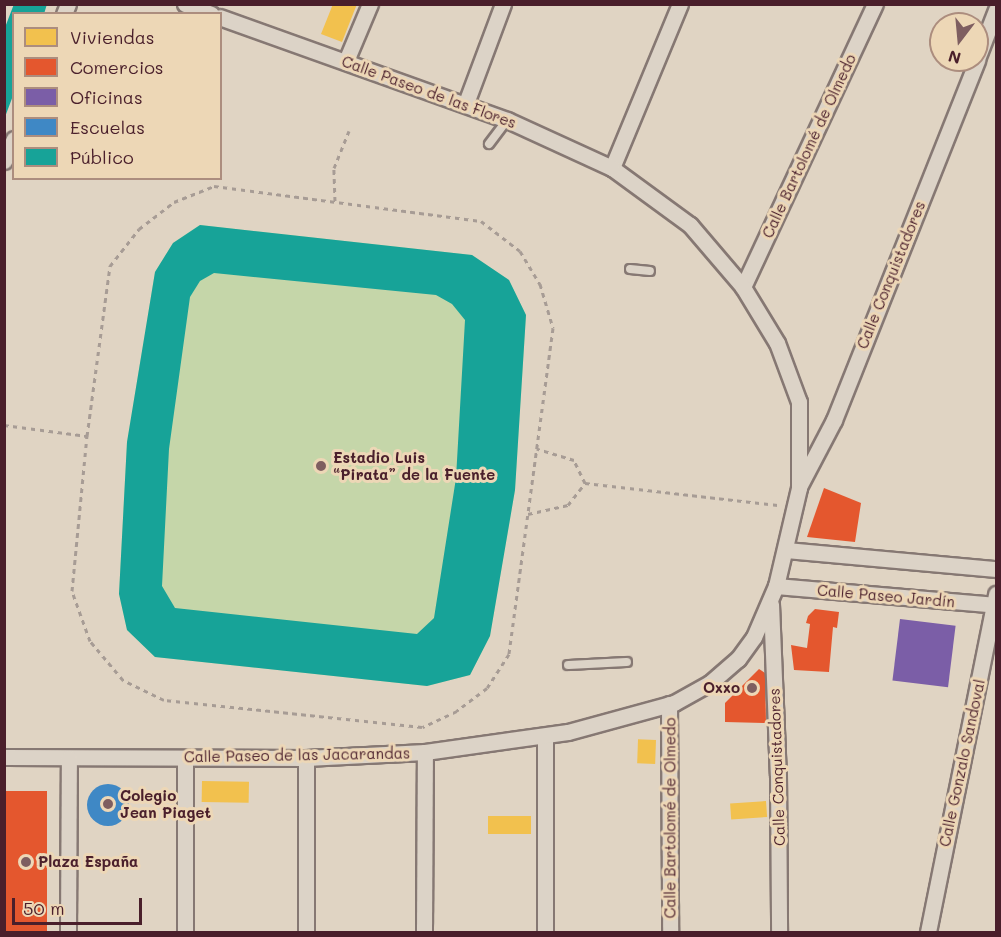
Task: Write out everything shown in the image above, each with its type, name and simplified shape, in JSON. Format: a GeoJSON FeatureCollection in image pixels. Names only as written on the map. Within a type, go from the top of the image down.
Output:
{"type":"FeatureCollection","features":[{"type":"Feature","properties":{"kind":"street"},"geometry":{"type":"LineString","coordinates":[[185,4],[208,12]]}},
{"type":"Feature","properties":{"kind":"street"},"geometry":{"type":"LineString","coordinates":[[346,61],[370,4]]}},
{"type":"Feature","properties":{"kind":"street"},"geometry":{"type":"LineString","coordinates":[[466,103],[503,4]]}},
{"type":"Feature","properties":{"kind":"street"},"geometry":{"type":"LineString","coordinates":[[612,168],[680,4]]}},
{"type":"Feature","properties":{"kind":"street","name":"Calle Bartolomé de Olmedo"},"geometry":{"type":"LineString","coordinates":[[743,287],[875,4]]}},
{"type":"Feature","properties":{"kind":"street","name":"Calle Conquistadores"},"geometry":{"type":"LineString","coordinates":[[989,28],[996,10]]}},
{"type":"Feature","properties":{"kind":"street","name":"Calle Paseo de las Flores"},"geometry":{"type":"LineString","coordinates":[[222,18],[466,103],[507,120],[612,168],[690,225],[743,287],[777,343],[799,402],[799,488],[786,550]]}},
{"type":"Feature","properties":{"kind":"street","name":"Calle Conquistadores"},"geometry":{"type":"LineString","coordinates":[[799,488],[834,420],[972,72]]}},
{"type":"Feature","properties":{"kind":"street"},"geometry":{"type":"LineString","coordinates":[[4,161],[12,143]]}},
{"type":"Feature","properties":{"kind":"street"},"geometry":{"type":"LineString","coordinates":[[786,550],[996,569]]}},
{"type":"Feature","properties":{"kind":"street","name":"Calle Paseo de las Jacarandas"},"geometry":{"type":"LineString","coordinates":[[4,757],[306,758],[425,752],[545,737],[669,704],[710,683],[738,659],[754,637],[771,601],[786,550]]}},
{"type":"Feature","properties":{"kind":"street","name":"Calle Paseo Jardín"},"geometry":{"type":"LineString","coordinates":[[776,586],[996,601]]}},
{"type":"Feature","properties":{"kind":"street","name":"Calle Conquistadores"},"geometry":{"type":"LineString","coordinates":[[771,601],[778,775],[779,933]]}},
{"type":"Feature","properties":{"kind":"street","name":"Calle Gonzalo Sandoval"},"geometry":{"type":"LineString","coordinates":[[928,933],[996,601]]}},
{"type":"Feature","properties":{"kind":"street","name":"Calle Bartolomé de Olmedo"},"geometry":{"type":"LineString","coordinates":[[669,704],[670,933]]}},
{"type":"Feature","properties":{"kind":"street"},"geometry":{"type":"LineString","coordinates":[[545,737],[545,933]]}},
{"type":"Feature","properties":{"kind":"street"},"geometry":{"type":"LineString","coordinates":[[424,933],[425,752]]}},
{"type":"Feature","properties":{"kind":"street"},"geometry":{"type":"LineString","coordinates":[[68,933],[69,758]]}},
{"type":"Feature","properties":{"kind":"street"},"geometry":{"type":"LineString","coordinates":[[185,758],[185,933]]}},
{"type":"Feature","properties":{"kind":"street"},"geometry":{"type":"LineString","coordinates":[[306,758],[306,933]]}},
{"type":"Feature","properties":{"kind":"lane"},"geometry":{"type":"LineString","coordinates":[[489,144],[507,120]]}},
{"type":"Feature","properties":{"kind":"lane"},"geometry":{"type":"LineString","coordinates":[[630,269],[650,271]]}},
{"type":"Feature","properties":{"kind":"lane"},"geometry":{"type":"LineString","coordinates":[[568,665],[627,662]]}},
{"type":"Feature","properties":{"kind":"path"},"geometry":{"type":"LineString","coordinates":[[335,202],[334,168],[349,131]]}},
{"type":"Feature","properties":{"kind":"path"},"geometry":{"type":"LineString","coordinates":[[214,186],[335,202],[481,221],[520,251],[540,284],[554,328],[509,654],[487,688],[458,711],[422,727],[164,700],[123,680],[90,641],[72,591],[87,436],[110,266],[139,229],[174,202],[214,186]]}},
{"type":"Feature","properties":{"kind":"path"},"geometry":{"type":"LineString","coordinates":[[4,425],[87,436]]}},
{"type":"Feature","properties":{"kind":"path"},"geometry":{"type":"LineString","coordinates":[[537,449],[574,460],[585,483]]}},
{"type":"Feature","properties":{"kind":"path"},"geometry":{"type":"LineString","coordinates":[[528,514],[568,505],[585,483]]}},
{"type":"Feature","properties":{"kind":"path"},"geometry":{"type":"LineString","coordinates":[[585,483],[795,506]]}},
{"type":"Feature","properties":{"kind":"green space","name":"Estadio Luis “Pirata” de la Fuente"},"geometry":{"type":"Polygon","coordinates":[[[200,225],[472,255],[509,280],[526,315],[515,490],[490,636],[470,675],[427,686],[155,657],[127,630],[119,594],[127,442],[155,272],[173,243],[200,225]]]}},
{"type":"Feature","properties":{"kind":"building: Viviendas"},"geometry":{"type":"Polygon","coordinates":[[[333,4],[357,4],[342,42],[321,34],[333,4]]]}},
{"type":"Feature","properties":{"kind":"building: Viviendas"},"geometry":{"type":"Polygon","coordinates":[[[638,739],[656,740],[655,764],[637,763],[638,739]]]}},
{"type":"Feature","properties":{"kind":"building: Viviendas"},"geometry":{"type":"Polygon","coordinates":[[[202,781],[249,782],[249,803],[202,802],[202,781]]]}},
{"type":"Feature","properties":{"kind":"building: Viviendas"},"geometry":{"type":"Polygon","coordinates":[[[766,801],[767,817],[731,819],[730,804],[766,801]]]}},
{"type":"Feature","properties":{"kind":"building: Viviendas"},"geometry":{"type":"Polygon","coordinates":[[[488,816],[531,816],[531,834],[488,834],[488,816]]]}},
{"type":"Feature","properties":{"kind":"building: Comercios"},"geometry":{"type":"Polygon","coordinates":[[[824,488],[861,503],[855,542],[807,537],[824,488]]]}},
{"type":"Feature","properties":{"kind":"building: Comercios"},"geometry":{"type":"Polygon","coordinates":[[[815,609],[839,612],[837,628],[833,627],[829,672],[794,670],[791,645],[807,648],[810,624],[806,623],[808,616],[815,609]]]}},
{"type":"Feature","properties":{"kind":"building: Comercios","name":"Oxxo"},"geometry":{"type":"Polygon","coordinates":[[[759,669],[765,673],[766,723],[725,722],[725,703],[759,669]]]}},
{"type":"Feature","properties":{"kind":"building: Comercios","name":"Plaza España"},"geometry":{"type":"Polygon","coordinates":[[[4,791],[47,791],[47,932],[4,932],[4,791]]]}},
{"type":"Feature","properties":{"kind":"building: Oficinas"},"geometry":{"type":"Polygon","coordinates":[[[900,619],[956,626],[948,687],[892,681],[900,619]]]}},
{"type":"Feature","properties":{"kind":"building: Escuelas","name":"Colegio Jean Piaget"},"geometry":{"type":"Polygon","coordinates":[[[108,784],[116,785],[123,790],[128,797],[128,813],[123,820],[116,825],[108,826],[100,825],[93,820],[88,813],[87,805],[88,797],[93,790],[100,785],[108,784]]]}},
{"type":"Feature","properties":{"kind":"building: Público"},"geometry":{"type":"Polygon","coordinates":[[[14,4],[47,4],[45,12],[12,12],[12,98],[5,117],[4,30],[14,4]]]}},
{"type":"Feature","properties":{"kind":"building: Público"},"geometry":{"type":"Polygon","coordinates":[[[200,225],[472,255],[509,280],[526,315],[515,490],[490,636],[470,675],[427,686],[155,657],[127,630],[119,594],[127,442],[155,272],[173,243],[200,225]],[[214,273],[200,281],[190,297],[169,449],[162,586],[175,608],[417,634],[434,618],[456,478],[465,320],[452,304],[436,295],[214,273]]]}},
{"type":"Feature","properties":{"kind":"place","name":"Estadio Luis “Pirata” de la Fuente"},"geometry":{"type":"Point","coordinates":[321,466]}},
{"type":"Feature","properties":{"kind":"place","name":"Oxxo"},"geometry":{"type":"Point","coordinates":[752,688]}},
{"type":"Feature","properties":{"kind":"place","name":"Colegio Jean Piaget"},"geometry":{"type":"Point","coordinates":[108,804]}},
{"type":"Feature","properties":{"kind":"place","name":"Plaza España"},"geometry":{"type":"Point","coordinates":[26,862]}}]}
